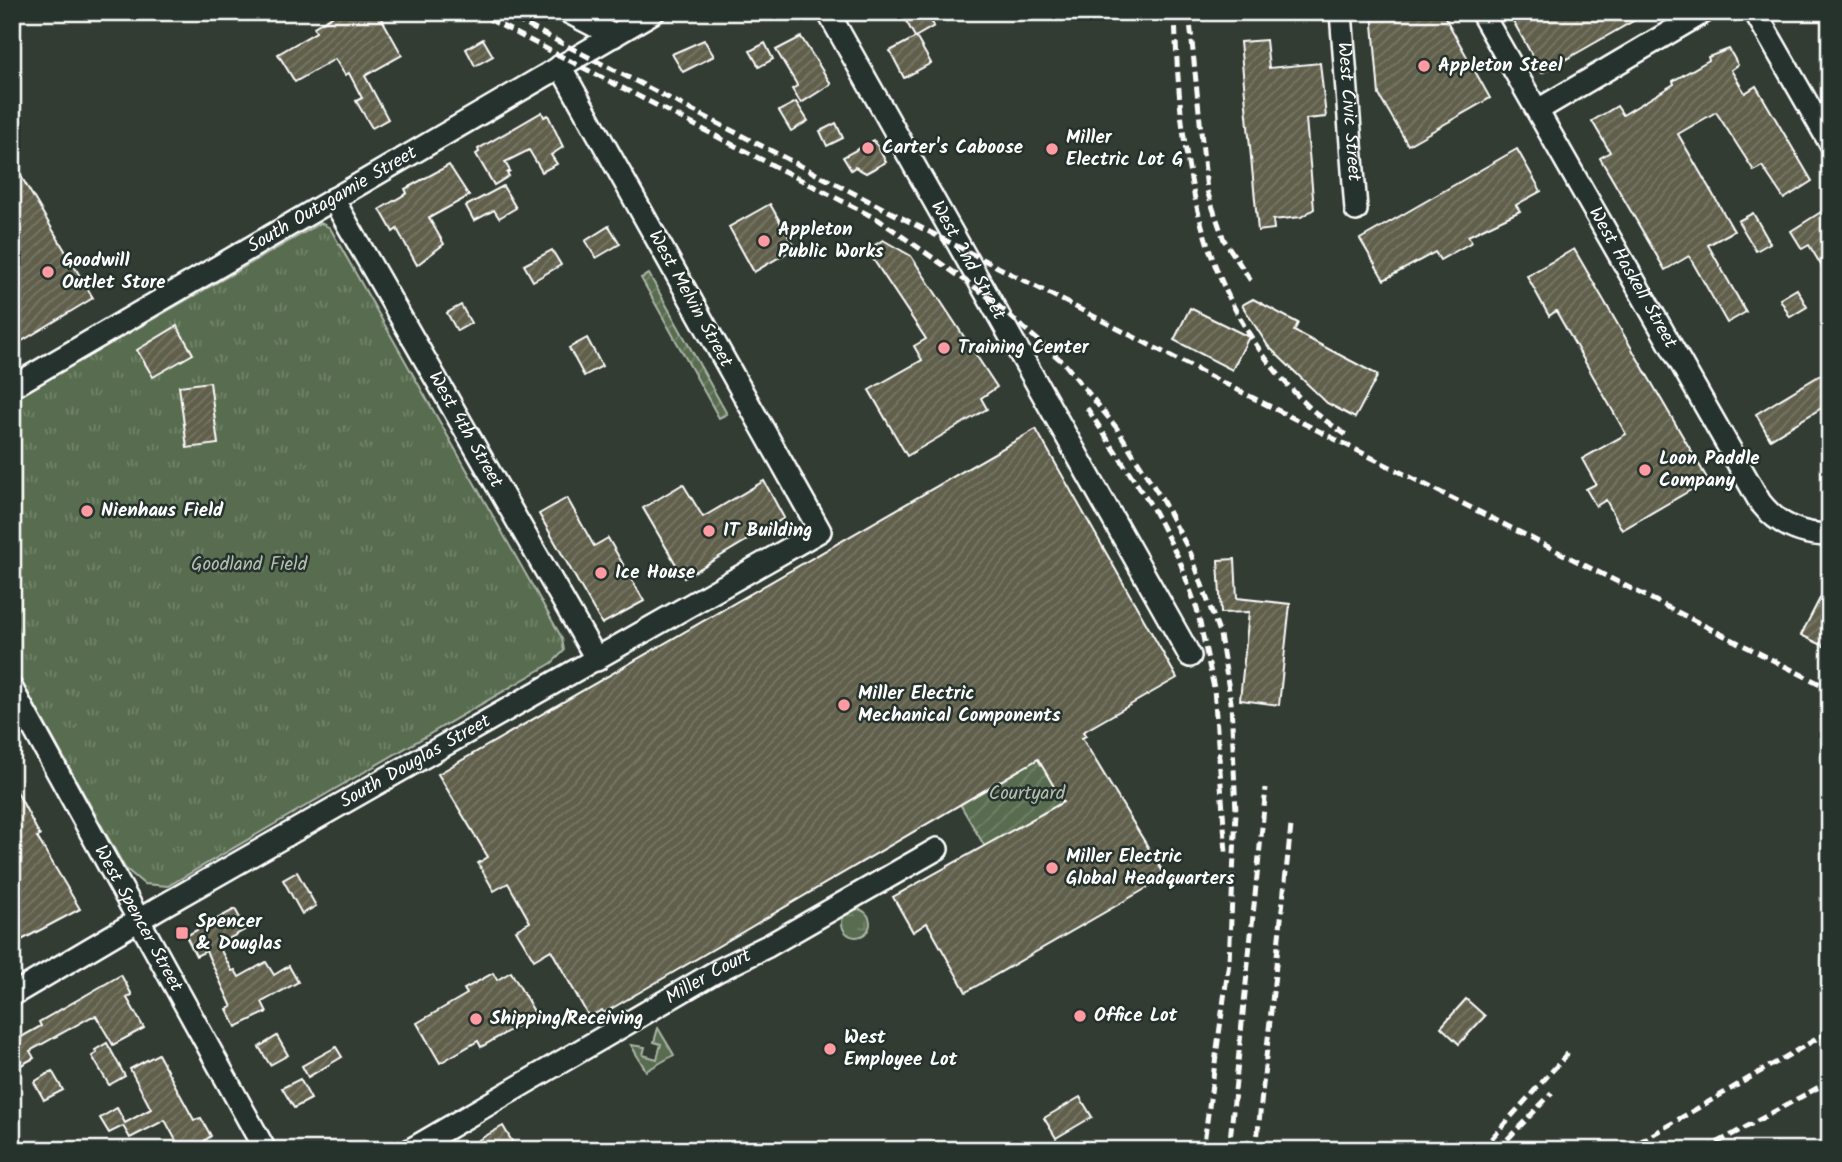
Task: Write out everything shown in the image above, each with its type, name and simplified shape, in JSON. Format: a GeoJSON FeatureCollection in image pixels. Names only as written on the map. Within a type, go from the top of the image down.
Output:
{"type":"FeatureCollection","features":[{"type":"Feature","properties":{"kind":"street"},"geometry":{"type":"LineString","coordinates":[[568,12],[614,36]]}},
{"type":"Feature","properties":{"kind":"street","name":"South Outagamie Street"},"geometry":{"type":"LineString","coordinates":[[12,387],[654,12]]}},
{"type":"Feature","properties":{"kind":"street","name":"West 2nd Street"},"geometry":{"type":"LineString","coordinates":[[828,12],[1190,656]]}},
{"type":"Feature","properties":{"kind":"street","name":"West Civic Street"},"geometry":{"type":"LineString","coordinates":[[1341,12],[1356,210]]}},
{"type":"Feature","properties":{"kind":"street","name":"West Haskell Street"},"geometry":{"type":"LineString","coordinates":[[1481,12],[1760,502],[1778,521],[1798,531],[1830,535]]}},
{"type":"Feature","properties":{"kind":"street"},"geometry":{"type":"LineString","coordinates":[[1538,110],[1704,12]]}},
{"type":"Feature","properties":{"kind":"street"},"geometry":{"type":"LineString","coordinates":[[1755,12],[1830,143]]}},
{"type":"Feature","properties":{"kind":"street","name":"West Melvin Street"},"geometry":{"type":"LineString","coordinates":[[560,66],[820,531]]}},
{"type":"Feature","properties":{"kind":"street","name":"West 4th Street"},"geometry":{"type":"LineString","coordinates":[[333,199],[597,660]]}},
{"type":"Feature","properties":{"kind":"street","name":"South Douglas Street"},"geometry":{"type":"LineString","coordinates":[[12,995],[139,919],[820,531]]}},
{"type":"Feature","properties":{"kind":"street","name":"West Spencer Street"},"geometry":{"type":"LineString","coordinates":[[12,689],[265,1150]]}},
{"type":"Feature","properties":{"kind":"street","name":"Miller Court"},"geometry":{"type":"LineString","coordinates":[[410,1150],[675,995],[937,849]]}},
{"type":"Feature","properties":{"kind":"green space","name":"Goodland Field"},"geometry":{"type":"Polygon","coordinates":[[[321,223],[330,228],[562,638],[564,651],[552,663],[168,886],[144,884],[125,868],[12,664],[12,400],[321,223]]]}},
{"type":"Feature","properties":{"kind":"green space"},"geometry":{"type":"Polygon","coordinates":[[[649,274],[727,414],[719,418],[641,278],[649,274]]]}},
{"type":"Feature","properties":{"kind":"green space","name":"Courtyard"},"geometry":{"type":"Polygon","coordinates":[[[1038,759],[1063,802],[985,847],[960,804],[1038,759]]]}},
{"type":"Feature","properties":{"kind":"green space"},"geometry":{"type":"Polygon","coordinates":[[[856,909],[866,913],[870,923],[866,933],[856,937],[846,933],[842,923],[846,913],[856,909]]]}},
{"type":"Feature","properties":{"kind":"green space"},"geometry":{"type":"Polygon","coordinates":[[[658,1028],[674,1055],[646,1071],[631,1045],[645,1047],[643,1055],[657,1059],[661,1044],[654,1042],[658,1028]]]}},
{"type":"Feature","properties":{"kind":"building"},"geometry":{"type":"Polygon","coordinates":[[[339,12],[378,12],[402,55],[365,76],[388,119],[372,128],[356,101],[362,98],[349,73],[345,75],[335,59],[295,82],[278,54],[316,32],[314,27],[339,12]]]}},
{"type":"Feature","properties":{"kind":"building"},"geometry":{"type":"Polygon","coordinates":[[[901,12],[927,12],[934,26],[915,37],[901,12]]]}},
{"type":"Feature","properties":{"kind":"building","name":"Appleton Steel"},"geometry":{"type":"Polygon","coordinates":[[[1372,12],[1442,12],[1490,98],[1408,145],[1379,95],[1372,12]]]}},
{"type":"Feature","properties":{"kind":"building"},"geometry":{"type":"Polygon","coordinates":[[[1508,12],[1649,12],[1542,73],[1508,12]]]}},
{"type":"Feature","properties":{"kind":"building"},"geometry":{"type":"Polygon","coordinates":[[[801,37],[831,84],[801,103],[792,89],[797,86],[796,83],[776,50],[801,37]]]}},
{"type":"Feature","properties":{"kind":"building"},"geometry":{"type":"Polygon","coordinates":[[[916,37],[931,63],[904,78],[890,51],[916,37]]]}},
{"type":"Feature","properties":{"kind":"building"},"geometry":{"type":"Polygon","coordinates":[[[483,39],[493,56],[475,66],[466,49],[483,39]]]}},
{"type":"Feature","properties":{"kind":"building"},"geometry":{"type":"Polygon","coordinates":[[[704,40],[714,56],[683,72],[672,54],[704,40]]]}},
{"type":"Feature","properties":{"kind":"building"},"geometry":{"type":"Polygon","coordinates":[[[1266,40],[1269,68],[1320,63],[1326,117],[1306,119],[1314,209],[1301,217],[1273,220],[1274,229],[1258,231],[1240,42],[1266,40]]]}},
{"type":"Feature","properties":{"kind":"building"},"geometry":{"type":"Polygon","coordinates":[[[765,43],[773,59],[759,67],[750,51],[765,43]]]}},
{"type":"Feature","properties":{"kind":"building"},"geometry":{"type":"Polygon","coordinates":[[[1729,49],[1738,65],[1731,70],[1745,93],[1756,86],[1812,181],[1784,199],[1762,166],[1754,171],[1716,112],[1678,134],[1734,231],[1708,245],[1746,312],[1727,323],[1689,256],[1665,270],[1600,158],[1610,152],[1592,121],[1617,106],[1623,115],[1674,84],[1673,81],[1709,60],[1708,57],[1729,49]]]}},
{"type":"Feature","properties":{"kind":"building"},"geometry":{"type":"Polygon","coordinates":[[[796,102],[808,121],[791,131],[779,111],[796,102]]]}},
{"type":"Feature","properties":{"kind":"building"},"geometry":{"type":"Polygon","coordinates":[[[542,112],[544,117],[548,115],[563,147],[551,155],[557,164],[542,172],[529,150],[505,162],[510,171],[507,173],[509,176],[494,185],[476,154],[478,149],[542,112]]]}},
{"type":"Feature","properties":{"kind":"building"},"geometry":{"type":"Polygon","coordinates":[[[836,123],[843,138],[827,146],[820,131],[836,123]]]}},
{"type":"Feature","properties":{"kind":"building","name":"Carter's Caboose"},"geometry":{"type":"Polygon","coordinates":[[[874,140],[886,162],[866,173],[855,167],[851,170],[843,157],[874,140]]]}},
{"type":"Feature","properties":{"kind":"building"},"geometry":{"type":"Polygon","coordinates":[[[1517,149],[1541,191],[1516,205],[1520,211],[1468,236],[1472,242],[1440,260],[1435,252],[1384,280],[1360,239],[1517,149]]]}},
{"type":"Feature","properties":{"kind":"building"},"geometry":{"type":"Polygon","coordinates":[[[12,161],[93,298],[12,347],[12,161]]]}},
{"type":"Feature","properties":{"kind":"building"},"geometry":{"type":"Polygon","coordinates":[[[449,165],[469,196],[429,218],[444,244],[417,265],[397,229],[393,232],[380,209],[407,193],[405,189],[449,165]]]}},
{"type":"Feature","properties":{"kind":"building"},"geometry":{"type":"Polygon","coordinates":[[[503,186],[516,208],[499,218],[494,210],[474,221],[466,206],[503,186]]]}},
{"type":"Feature","properties":{"kind":"building","name":"Appleton Public Works"},"geometry":{"type":"Polygon","coordinates":[[[770,204],[795,248],[754,272],[729,227],[770,204]]]}},
{"type":"Feature","properties":{"kind":"building"},"geometry":{"type":"Polygon","coordinates":[[[1824,210],[1830,219],[1830,280],[1809,245],[1802,249],[1791,231],[1824,210]]]}},
{"type":"Feature","properties":{"kind":"building"},"geometry":{"type":"Polygon","coordinates":[[[1753,213],[1770,243],[1756,251],[1738,221],[1753,213]]]}},
{"type":"Feature","properties":{"kind":"building"},"geometry":{"type":"Polygon","coordinates":[[[609,226],[620,244],[596,258],[585,241],[609,226]]]}},
{"type":"Feature","properties":{"kind":"building","name":"Training Center"},"geometry":{"type":"Polygon","coordinates":[[[883,240],[911,256],[997,387],[981,398],[987,409],[907,456],[869,390],[922,360],[914,346],[926,339],[867,250],[883,240]]]}},
{"type":"Feature","properties":{"kind":"building"},"geometry":{"type":"Polygon","coordinates":[[[1574,249],[1708,480],[1622,530],[1606,500],[1596,506],[1586,489],[1596,484],[1582,459],[1626,434],[1556,311],[1549,316],[1527,276],[1574,249]]]}},
{"type":"Feature","properties":{"kind":"building"},"geometry":{"type":"Polygon","coordinates":[[[552,250],[561,265],[533,281],[524,265],[552,250]]]}},
{"type":"Feature","properties":{"kind":"building"},"geometry":{"type":"Polygon","coordinates":[[[1797,289],[1807,307],[1790,317],[1780,299],[1797,289]]]}},
{"type":"Feature","properties":{"kind":"building"},"geometry":{"type":"Polygon","coordinates":[[[1253,299],[1298,323],[1294,331],[1378,375],[1355,418],[1327,403],[1268,346],[1242,305],[1253,299]]]}},
{"type":"Feature","properties":{"kind":"building"},"geometry":{"type":"Polygon","coordinates":[[[461,305],[471,323],[457,331],[447,313],[461,305]]]}},
{"type":"Feature","properties":{"kind":"building"},"geometry":{"type":"Polygon","coordinates":[[[1190,308],[1249,337],[1232,370],[1174,340],[1190,308]]]}},
{"type":"Feature","properties":{"kind":"building"},"geometry":{"type":"Polygon","coordinates":[[[177,326],[193,354],[153,377],[137,350],[177,326]]]}},
{"type":"Feature","properties":{"kind":"building"},"geometry":{"type":"Polygon","coordinates":[[[587,338],[602,366],[584,376],[569,348],[587,338]]]}},
{"type":"Feature","properties":{"kind":"building"},"geometry":{"type":"Polygon","coordinates":[[[1822,374],[1830,387],[1830,403],[1770,439],[1756,414],[1822,374]]]}},
{"type":"Feature","properties":{"kind":"building"},"geometry":{"type":"Polygon","coordinates":[[[210,382],[218,444],[187,448],[179,386],[210,382]]]}},
{"type":"Feature","properties":{"kind":"building","name":"Miller Electric Mechanical Components"},"geometry":{"type":"Polygon","coordinates":[[[1036,429],[1177,678],[1083,732],[1086,736],[1082,738],[1166,877],[966,992],[927,923],[913,932],[893,897],[1063,802],[1038,759],[604,1013],[602,1010],[589,1017],[551,950],[534,960],[516,930],[530,922],[508,883],[494,891],[478,863],[488,857],[438,774],[1036,429]]]}},
{"type":"Feature","properties":{"kind":"building","name":"IT Building"},"geometry":{"type":"Polygon","coordinates":[[[764,481],[784,518],[684,578],[643,508],[683,484],[703,517],[764,481]]]}},
{"type":"Feature","properties":{"kind":"building","name":"Ice House"},"geometry":{"type":"Polygon","coordinates":[[[567,498],[594,546],[608,538],[644,601],[602,624],[539,514],[567,498]]]}},
{"type":"Feature","properties":{"kind":"building"},"geometry":{"type":"Polygon","coordinates":[[[1235,559],[1237,598],[1290,604],[1279,705],[1240,700],[1249,612],[1221,613],[1218,560],[1235,559]]]}},
{"type":"Feature","properties":{"kind":"building"},"geometry":{"type":"Polygon","coordinates":[[[1830,579],[1830,649],[1801,635],[1830,579]]]}},
{"type":"Feature","properties":{"kind":"building"},"geometry":{"type":"Polygon","coordinates":[[[12,782],[40,836],[37,837],[80,909],[12,945],[12,782]]]}},
{"type":"Feature","properties":{"kind":"building"},"geometry":{"type":"Polygon","coordinates":[[[297,872],[316,906],[302,914],[283,880],[297,872]]]}},
{"type":"Feature","properties":{"kind":"building"},"geometry":{"type":"Polygon","coordinates":[[[235,909],[246,929],[218,945],[232,971],[235,970],[239,977],[266,962],[274,975],[289,966],[298,982],[262,1002],[267,1012],[236,1027],[227,1009],[232,1007],[206,951],[196,956],[186,936],[235,909]]]}},
{"type":"Feature","properties":{"kind":"building","name":"Shipping/Receiving"},"geometry":{"type":"Polygon","coordinates":[[[511,972],[536,1015],[481,1047],[478,1041],[440,1063],[417,1023],[467,994],[464,989],[493,973],[497,980],[511,972]]]}},
{"type":"Feature","properties":{"kind":"building"},"geometry":{"type":"Polygon","coordinates":[[[121,975],[132,995],[127,998],[144,1028],[113,1045],[96,1016],[91,1017],[30,1051],[34,1058],[12,1070],[12,1042],[41,1026],[39,1022],[121,975]]]}},
{"type":"Feature","properties":{"kind":"building"},"geometry":{"type":"Polygon","coordinates":[[[1466,999],[1485,1016],[1459,1044],[1441,1027],[1466,999]]]}},
{"type":"Feature","properties":{"kind":"building"},"geometry":{"type":"Polygon","coordinates":[[[277,1036],[288,1055],[270,1065],[259,1047],[277,1036]]]}},
{"type":"Feature","properties":{"kind":"building"},"geometry":{"type":"Polygon","coordinates":[[[107,1043],[125,1076],[109,1085],[92,1056],[97,1053],[95,1050],[107,1043]]]}},
{"type":"Feature","properties":{"kind":"building"},"geometry":{"type":"Polygon","coordinates":[[[336,1047],[342,1057],[308,1077],[302,1066],[336,1047]]]}},
{"type":"Feature","properties":{"kind":"building"},"geometry":{"type":"Polygon","coordinates":[[[158,1054],[194,1120],[201,1118],[211,1136],[192,1150],[181,1150],[165,1120],[130,1138],[123,1126],[109,1133],[100,1118],[117,1108],[125,1123],[151,1109],[130,1069],[158,1054]]]}},
{"type":"Feature","properties":{"kind":"building"},"geometry":{"type":"Polygon","coordinates":[[[52,1071],[63,1090],[44,1100],[34,1082],[52,1071]]]}},
{"type":"Feature","properties":{"kind":"building"},"geometry":{"type":"Polygon","coordinates":[[[300,1079],[311,1099],[294,1108],[282,1088],[300,1079]]]}},
{"type":"Feature","properties":{"kind":"building"},"geometry":{"type":"Polygon","coordinates":[[[1080,1097],[1092,1117],[1056,1138],[1044,1118],[1080,1097]]]}},
{"type":"Feature","properties":{"kind":"building"},"geometry":{"type":"Polygon","coordinates":[[[503,1126],[517,1150],[461,1150],[503,1126]]]}},
{"type":"Feature","properties":{"kind":"railway"},"geometry":{"type":"LineString","coordinates":[[475,12],[879,220],[986,295],[1064,363],[1116,427],[1161,498],[1191,554],[1220,635],[1231,702],[1236,812],[1229,962],[1203,1150]]}},
{"type":"Feature","properties":{"kind":"railway"},"geometry":{"type":"LineString","coordinates":[[501,12],[1206,374],[1830,689]]}},
{"type":"Feature","properties":{"kind":"railway"},"geometry":{"type":"LineString","coordinates":[[1175,12],[1182,120],[1190,172],[1201,223],[1218,272],[1241,319],[1270,364],[1312,409],[1349,437]]}},
{"type":"Feature","properties":{"kind":"railway"},"geometry":{"type":"LineString","coordinates":[[1189,12],[1207,191],[1224,240],[1253,284]]}},
{"type":"Feature","properties":{"kind":"railway"},"geometry":{"type":"LineString","coordinates":[[1087,408],[1152,507],[1179,559],[1197,609],[1214,688],[1226,853]]}},
{"type":"Feature","properties":{"kind":"railway"},"geometry":{"type":"LineString","coordinates":[[1229,1150],[1266,788]]}},
{"type":"Feature","properties":{"kind":"railway"},"geometry":{"type":"LineString","coordinates":[[1256,1150],[1291,826]]}},
{"type":"Feature","properties":{"kind":"railway"},"geometry":{"type":"LineString","coordinates":[[1626,1150],[1830,1031]]}},
{"type":"Feature","properties":{"kind":"railway"},"geometry":{"type":"LineString","coordinates":[[1481,1150],[1570,1051]]}},
{"type":"Feature","properties":{"kind":"railway"},"geometry":{"type":"LineString","coordinates":[[1704,1150],[1830,1081]]}},
{"type":"Feature","properties":{"kind":"railway"},"geometry":{"type":"LineString","coordinates":[[1497,1150],[1552,1093]]}},
{"type":"Feature","properties":{"kind":"place","name":"Appleton Steel"},"geometry":{"type":"Point","coordinates":[1424,66]}},
{"type":"Feature","properties":{"kind":"place","name":"Carter's Caboose"},"geometry":{"type":"Point","coordinates":[868,148]}},
{"type":"Feature","properties":{"kind":"place","name":"Miller Electric Lot G"},"geometry":{"type":"Point","coordinates":[1052,149]}},
{"type":"Feature","properties":{"kind":"place","name":"Appleton Public Works"},"geometry":{"type":"Point","coordinates":[764,241]}},
{"type":"Feature","properties":{"kind":"place","name":"Goodwill Outlet Store"},"geometry":{"type":"Point","coordinates":[48,272]}},
{"type":"Feature","properties":{"kind":"place","name":"Training Center"},"geometry":{"type":"Point","coordinates":[944,348]}},
{"type":"Feature","properties":{"kind":"place","name":"Loon Paddle Company"},"geometry":{"type":"Point","coordinates":[1645,470]}},
{"type":"Feature","properties":{"kind":"place","name":"Nienhaus Field"},"geometry":{"type":"Point","coordinates":[87,511]}},
{"type":"Feature","properties":{"kind":"place","name":"IT Building"},"geometry":{"type":"Point","coordinates":[709,531]}},
{"type":"Feature","properties":{"kind":"place","name":"Ice House"},"geometry":{"type":"Point","coordinates":[601,573]}},
{"type":"Feature","properties":{"kind":"place","name":"Miller Electric Mechanical Components"},"geometry":{"type":"Point","coordinates":[844,705]}},
{"type":"Feature","properties":{"kind":"place","name":"Miller Electric Global Headquarters"},"geometry":{"type":"Point","coordinates":[1052,868]}},
{"type":"Feature","properties":{"kind":"place","name":"Spencer & Douglas"},"geometry":{"type":"Point","coordinates":[182,933]}},
{"type":"Feature","properties":{"kind":"place","name":"Office Lot"},"geometry":{"type":"Point","coordinates":[1080,1016]}},
{"type":"Feature","properties":{"kind":"place","name":"Shipping/Receiving"},"geometry":{"type":"Point","coordinates":[476,1019]}},
{"type":"Feature","properties":{"kind":"place","name":"West Employee Lot"},"geometry":{"type":"Point","coordinates":[830,1049]}}]}
